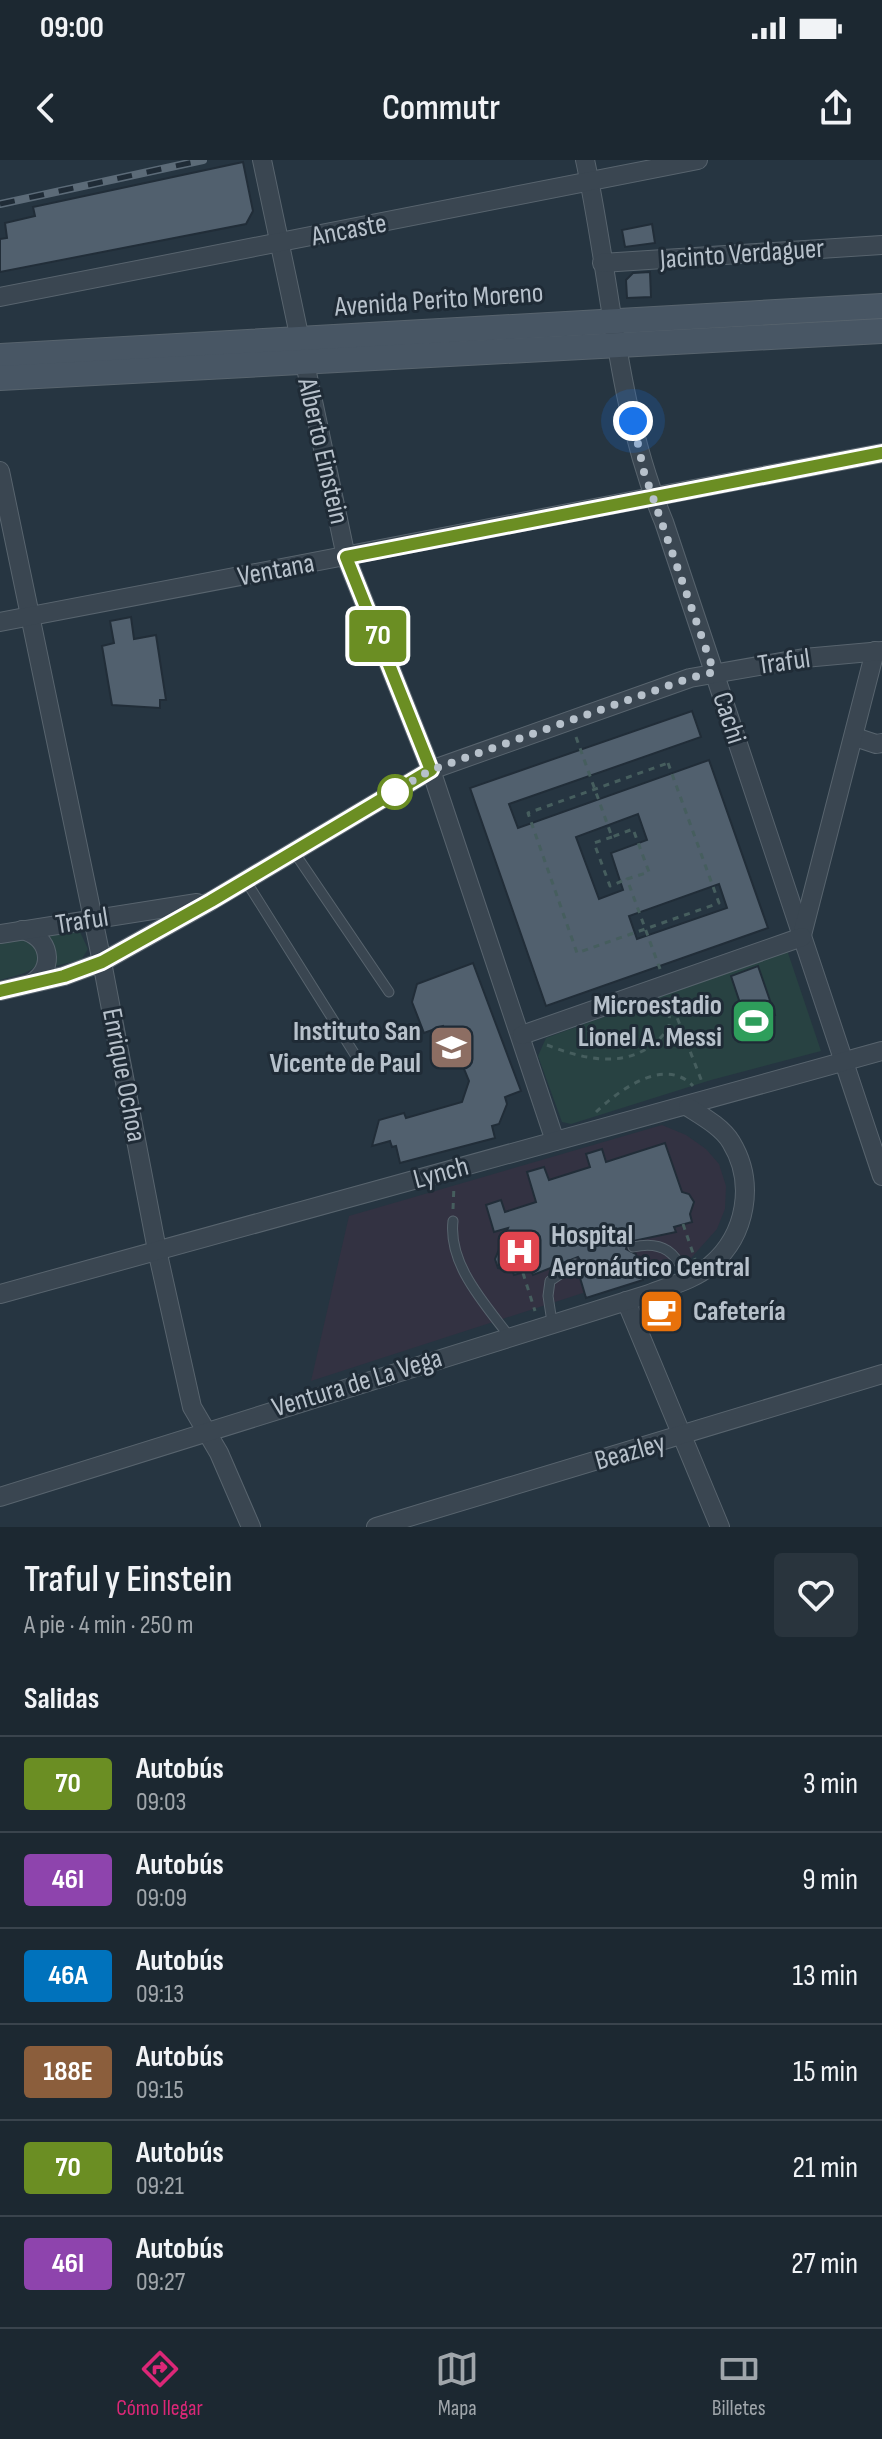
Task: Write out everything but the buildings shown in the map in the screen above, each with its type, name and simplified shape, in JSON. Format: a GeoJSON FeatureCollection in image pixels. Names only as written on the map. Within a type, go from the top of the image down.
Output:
{"type":"FeatureCollection","features":[{"type":"Feature","properties":{"kind":"main road","name":"Avenida Perito Moreno"},"geometry":{"type":"LineString","coordinates":[[0,378],[611,319],[882,306]]}},
{"type":"Feature","properties":{"kind":"main road","name":"Avenida Perito Moreno"},"geometry":{"type":"LineString","coordinates":[[0,356],[616,345],[882,331]]}},
{"type":"Feature","properties":{"kind":"street","name":"Alberto Einstein"},"geometry":{"type":"LineString","coordinates":[[262,160],[346,557],[431,770],[522,1035],[563,1139]]}},
{"type":"Feature","properties":{"kind":"street","name":"Cachi"},"geometry":{"type":"LineString","coordinates":[[585,160],[611,319],[644,472],[882,1176]]}},
{"type":"Feature","properties":{"kind":"street","name":"Ancaste"},"geometry":{"type":"LineString","coordinates":[[0,297],[698,160]]}},
{"type":"Feature","properties":{"kind":"street","name":"Jacinto Verdaguer"},"geometry":{"type":"LineString","coordinates":[[602,263],[882,245]]}},
{"type":"Feature","properties":{"kind":"street","name":"Ventana"},"geometry":{"type":"LineString","coordinates":[[0,622],[882,453]]}},
{"type":"Feature","properties":{"kind":"street","name":"Enrique Ochoa"},"geometry":{"type":"LineString","coordinates":[[0,471],[7,544],[29,616],[102,962],[157,1250],[192,1407],[219,1453],[251,1527]]}},
{"type":"Feature","properties":{"kind":"street","name":"Traful"},"geometry":{"type":"LineString","coordinates":[[0,991],[102,962],[246,881],[431,770],[690,678],[714,672],[879,651]]}},
{"type":"Feature","properties":{"kind":"street"},"geometry":{"type":"LineString","coordinates":[[522,1035],[668,992],[802,937],[809,896],[879,651]]}},
{"type":"Feature","properties":{"kind":"street"},"geometry":{"type":"LineString","coordinates":[[855,737],[882,743]]}},
{"type":"Feature","properties":{"kind":"street","name":"Traful"},"geometry":{"type":"LineString","coordinates":[[0,934],[211,901]]}},
{"type":"Feature","properties":{"kind":"street"},"geometry":{"type":"LineString","coordinates":[[22,930],[39,938],[48,955],[43,973],[32,983]]}},
{"type":"Feature","properties":{"kind":"street","name":"Lynch"},"geometry":{"type":"LineString","coordinates":[[0,1294],[882,1051]]}},
{"type":"Feature","properties":{"kind":"street"},"geometry":{"type":"LineString","coordinates":[[699,1272],[732,1241],[743,1219],[746,1193],[741,1166],[731,1140],[700,1103]]}},
{"type":"Feature","properties":{"kind":"street","name":"Ventura de La Vega"},"geometry":{"type":"LineString","coordinates":[[0,1497],[626,1301],[699,1272]]}},
{"type":"Feature","properties":{"kind":"street"},"geometry":{"type":"LineString","coordinates":[[626,1301],[720,1527]]}},
{"type":"Feature","properties":{"kind":"street","name":"Beazley"},"geometry":{"type":"LineString","coordinates":[[376,1527],[682,1437],[882,1374]]}},
{"type":"Feature","properties":{"kind":"lane"},"geometry":{"type":"LineString","coordinates":[[294,852],[389,992]]}},
{"type":"Feature","properties":{"kind":"lane"},"geometry":{"type":"LineString","coordinates":[[246,881],[359,1061]]}},
{"type":"Feature","properties":{"kind":"lane"},"geometry":{"type":"LineString","coordinates":[[453,1221],[454,1246],[465,1273],[509,1336]]}},
{"type":"Feature","properties":{"kind":"lane"},"geometry":{"type":"LineString","coordinates":[[633,1247],[650,1244],[670,1251],[699,1272]]}},
{"type":"Feature","properties":{"kind":"lane"},"geometry":{"type":"LineString","coordinates":[[546,1324],[550,1281],[560,1271],[575,1264]]}},
{"type":"Feature","properties":{"kind":"path"},"geometry":{"type":"LineString","coordinates":[[571,722],[612,837]]}},
{"type":"Feature","properties":{"kind":"path"},"geometry":{"type":"LineString","coordinates":[[668,763],[719,903],[645,929],[577,953],[528,813],[668,763]]}},
{"type":"Feature","properties":{"kind":"path"},"geometry":{"type":"LineString","coordinates":[[633,829],[649,872],[627,879],[610,886],[594,843],[633,829]]}},
{"type":"Feature","properties":{"kind":"path"},"geometry":{"type":"LineString","coordinates":[[627,879],[668,992],[700,1103]]}},
{"type":"Feature","properties":{"kind":"path"},"geometry":{"type":"LineString","coordinates":[[522,1035],[580,1057],[625,1059],[664,1035],[672,1015],[668,992]]}},
{"type":"Feature","properties":{"kind":"path"},"geometry":{"type":"LineString","coordinates":[[563,1139],[609,1101],[660,1074],[685,1078],[700,1103]]}},
{"type":"Feature","properties":{"kind":"path"},"geometry":{"type":"LineString","coordinates":[[453,1221],[454,1183],[459,1168]]}},
{"type":"Feature","properties":{"kind":"path"},"geometry":{"type":"LineString","coordinates":[[683,1224],[699,1272]]}},
{"type":"Feature","properties":{"kind":"path"},"geometry":{"type":"LineString","coordinates":[[523,1273],[546,1324]]}},
{"type":"Feature","properties":{"kind":"shaded area","name":"Hospital Aeronáutico Central"},"geometry":{"type":"Polygon","coordinates":[[[662,1125],[686,1135],[706,1149],[719,1164],[726,1186],[725,1209],[717,1229],[691,1258],[311,1381],[349,1216],[662,1125]]]}},
{"type":"Feature","properties":{"kind":"green space"},"geometry":{"type":"Polygon","coordinates":[[[79,930],[88,949],[81,960],[55,966],[55,952],[45,934],[79,930]]]}},
{"type":"Feature","properties":{"kind":"green space"},"geometry":{"type":"Polygon","coordinates":[[[22,938],[35,942],[39,951],[37,965],[25,973],[0,980],[0,943],[22,938]]]}},
{"type":"Feature","properties":{"kind":"green space"},"geometry":{"type":"Polygon","coordinates":[[[787,950],[821,1051],[711,1080],[571,1124],[562,1122],[538,1056],[546,1038],[787,950]]]}},
{"type":"Feature","properties":{"kind":"railway"},"geometry":{"type":"LineString","coordinates":[[0,204],[203,160]]}},
{"type":"Feature","properties":{"kind":"bus line","name":"70"},"geometry":{"type":"LineString","coordinates":[[0,991],[64,976],[102,962],[431,770],[346,557],[882,453]]}},
{"type":"Feature","properties":{"kind":"place","name":"Microestadio Lionel A. Messi"},"geometry":{"type":"Point","coordinates":[753,1021]}},
{"type":"Feature","properties":{"kind":"place","name":"Instituto San Vicente de Paul"},"geometry":{"type":"Point","coordinates":[452,1047]}},
{"type":"Feature","properties":{"kind":"place","name":"Hospital Aeronáutico Central"},"geometry":{"type":"Point","coordinates":[520,1251]}},
{"type":"Feature","properties":{"kind":"place","name":"Cafetería"},"geometry":{"type":"Point","coordinates":[662,1311]}},
{"type":"Feature","properties":{"kind":"route"},"geometry":{"type":"LineString","coordinates":[[395,792],[385,797],[431,770],[714,672],[644,472],[633,421]]}}]}
